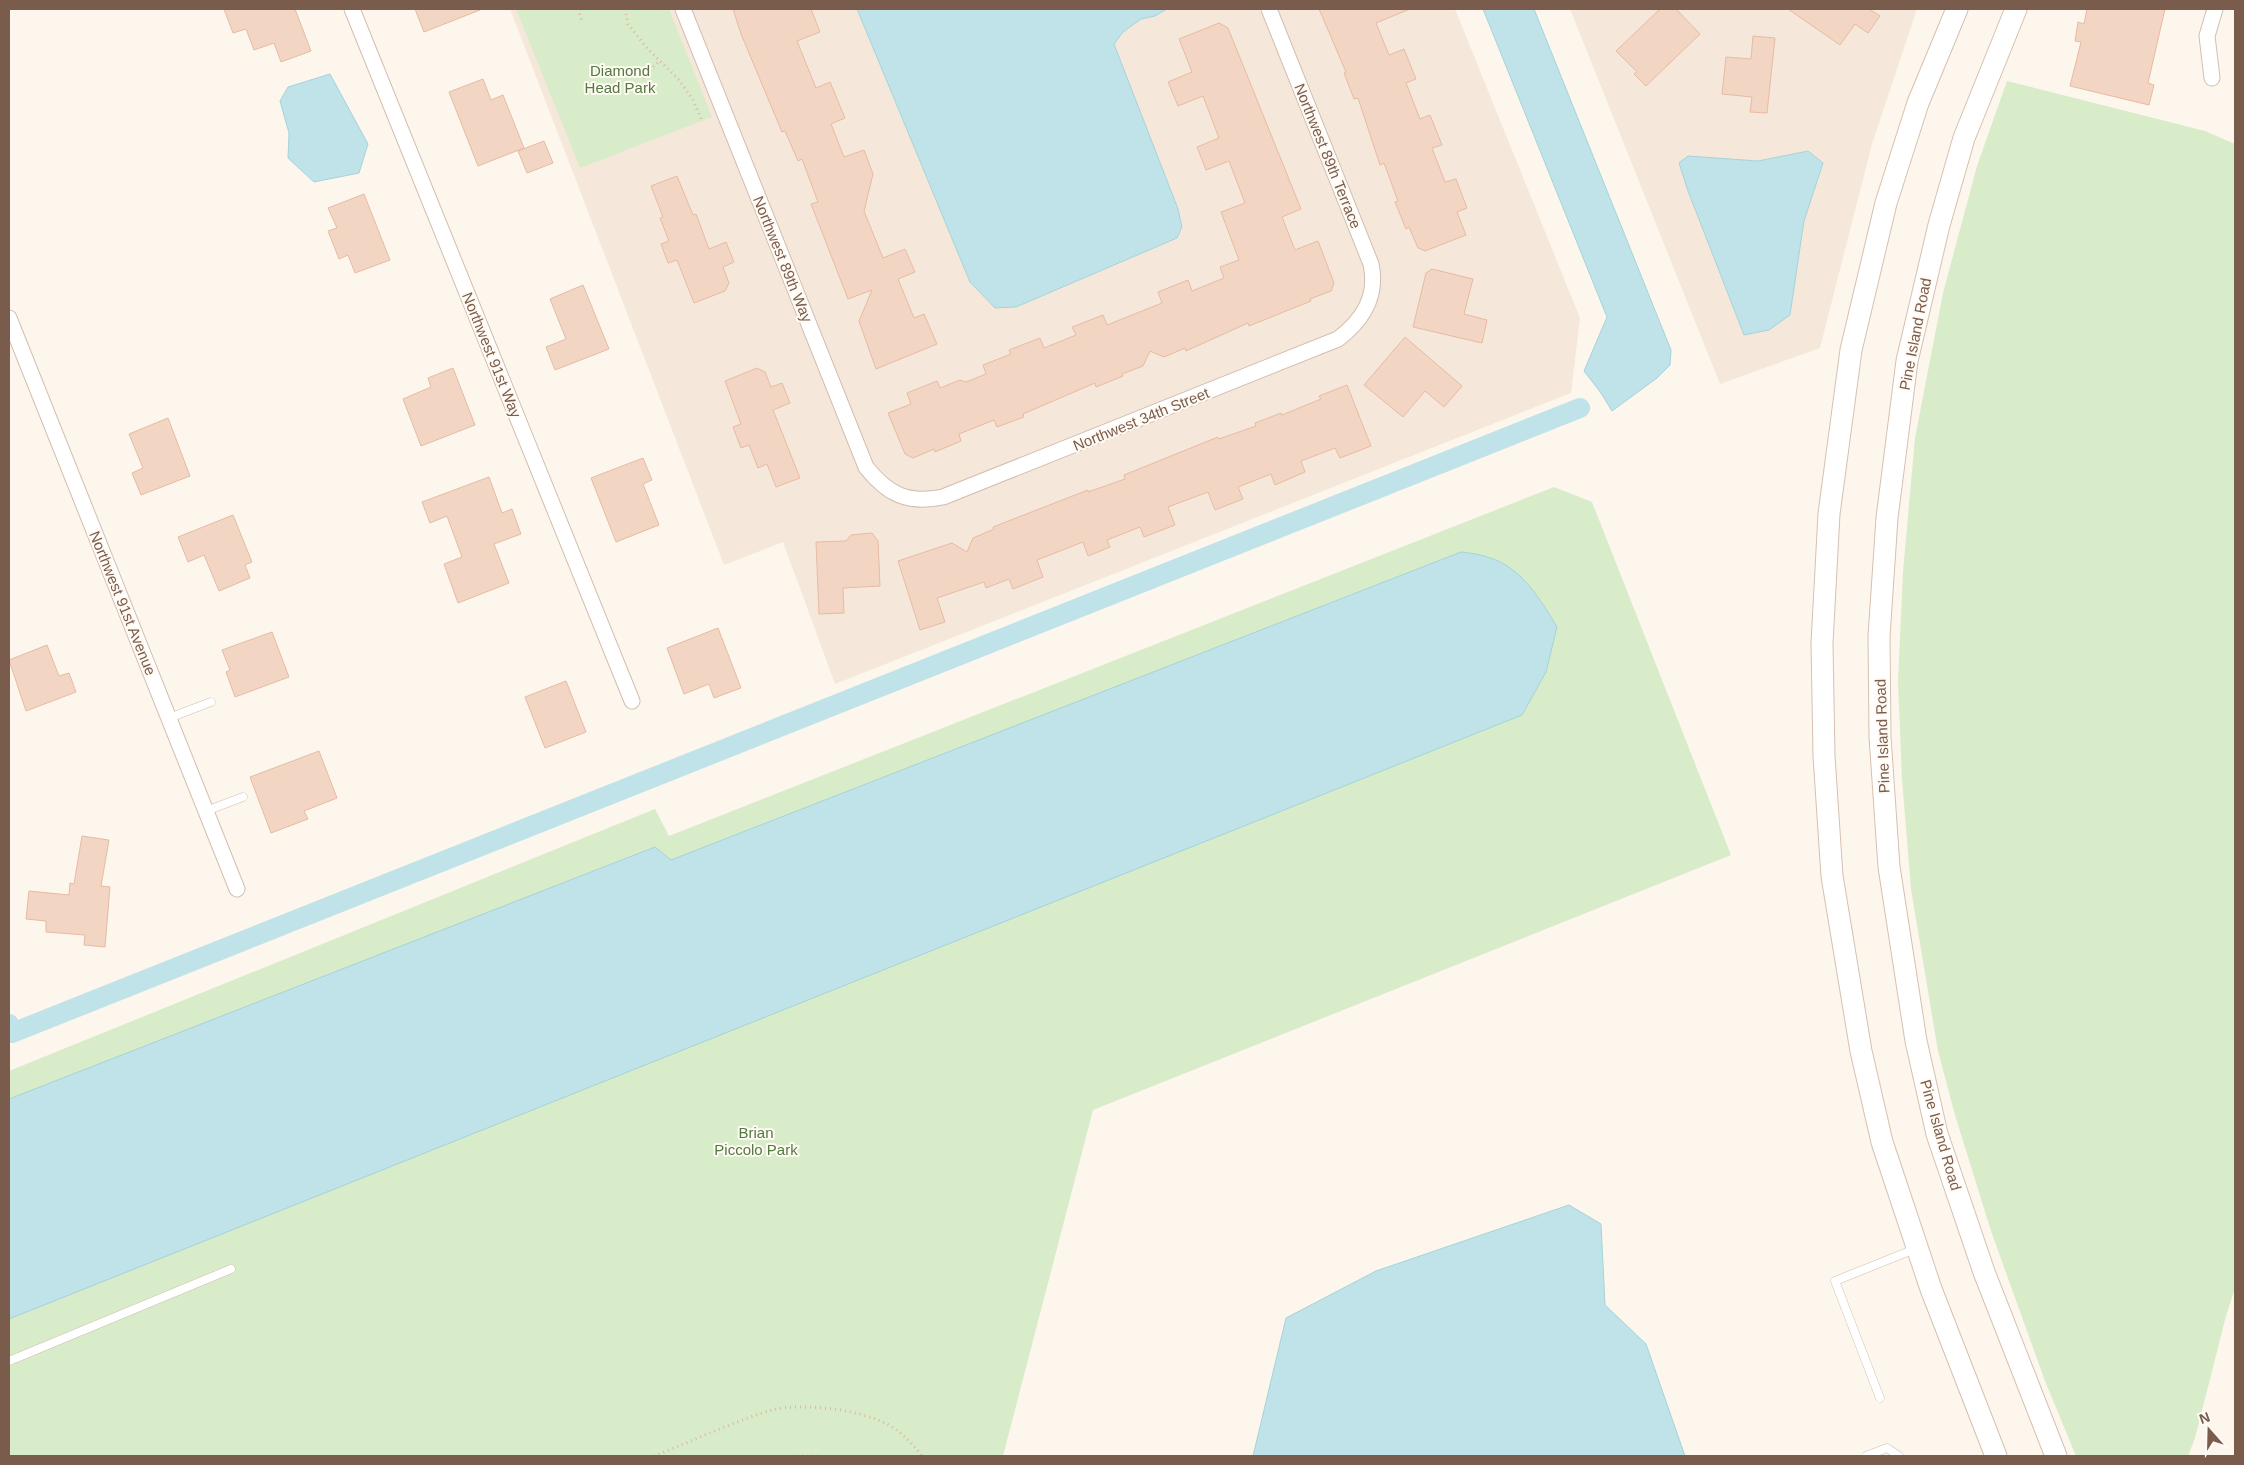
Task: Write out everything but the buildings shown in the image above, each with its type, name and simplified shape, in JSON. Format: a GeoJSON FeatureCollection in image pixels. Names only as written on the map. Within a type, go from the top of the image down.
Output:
{"type":"FeatureCollection","features":[{"type":"Feature","properties":{"kind":"main road"},"geometry":{"type":"LineString","coordinates":[[1957,9],[1918,103],[1886,203],[1851,350],[1829,514],[1822,643],[1824,756],[1832,876],[1861,1051],[1882,1142],[1931,1289],[1996,1456]]}},
{"type":"Feature","properties":{"kind":"main road","name":"Pine Island Road"},"geometry":{"type":"LineString","coordinates":[[2016,9],[1964,138],[1939,225],[1907,361],[1887,518],[1879,636],[1880,736],[1888,867],[1916,1040],[1937,1134],[1984,1272],[2056,1456]]}},
{"type":"Feature","properties":{"kind":"street","name":"Northwest 91st Way"},"geometry":{"type":"LineString","coordinates":[[352,9],[632,701]]}},
{"type":"Feature","properties":{"kind":"street","name":"Northwest 89th Way"},"geometry":{"type":"LineString","coordinates":[[683,9],[866,467],[884,486],[899,496]]}},
{"type":"Feature","properties":{"kind":"street","name":"Northwest 89th Terrace"},"geometry":{"type":"LineString","coordinates":[[1269,9],[1371,264],[1372,294],[1368,306]]}},
{"type":"Feature","properties":{"kind":"street"},"geometry":{"type":"LineString","coordinates":[[2212,78],[2207,36],[2215,9]]}},
{"type":"Feature","properties":{"kind":"street","name":"Northwest 34th Street"},"geometry":{"type":"LineString","coordinates":[[899,496],[926,501],[944,498],[1338,340],[1360,320],[1368,306]]}},
{"type":"Feature","properties":{"kind":"street","name":"Northwest 91st Avenue"},"geometry":{"type":"LineString","coordinates":[[9,318],[237,889]]}},
{"type":"Feature","properties":{"kind":"lane"},"geometry":{"type":"LineString","coordinates":[[169,718],[211,702]]}},
{"type":"Feature","properties":{"kind":"lane"},"geometry":{"type":"LineString","coordinates":[[206,811],[243,797]]}},
{"type":"Feature","properties":{"kind":"lane"},"geometry":{"type":"LineString","coordinates":[[1880,1398],[1835,1281],[1917,1248]]}},
{"type":"Feature","properties":{"kind":"lane"},"geometry":{"type":"LineString","coordinates":[[9,1361],[231,1269]]}},
{"type":"Feature","properties":{"kind":"lane"},"geometry":{"type":"LineString","coordinates":[[1866,1456],[1888,1448],[1899,1456]]}},
{"type":"Feature","properties":{"kind":"path"},"geometry":{"type":"LineString","coordinates":[[580,9],[582,21]]}},
{"type":"Feature","properties":{"kind":"path"},"geometry":{"type":"LineString","coordinates":[[625,9],[628,24],[659,62],[679,80],[693,100],[702,121]]}},
{"type":"Feature","properties":{"kind":"path"},"geometry":{"type":"LineString","coordinates":[[643,78],[659,62]]}},
{"type":"Feature","properties":{"kind":"path"},"geometry":{"type":"LineString","coordinates":[[654,1456],[774,1410],[801,1406],[829,1408],[858,1414],[890,1426],[910,1440],[922,1456]]}},
{"type":"Feature","properties":{"kind":"path"},"geometry":{"type":"LineString","coordinates":[[797,1456],[822,1456]]}},
{"type":"Feature","properties":{"kind":"shaded area"},"geometry":{"type":"Polygon","coordinates":[[[510,9],[1455,9],[1580,318],[1571,393],[835,684],[783,542],[724,565],[510,9]]]}},
{"type":"Feature","properties":{"kind":"shaded area"},"geometry":{"type":"Polygon","coordinates":[[[1570,9],[1917,9],[1872,144],[1820,348],[1720,384],[1570,9]]]}},
{"type":"Feature","properties":{"kind":"green space","name":"Diamond Head Park"},"geometry":{"type":"Polygon","coordinates":[[[516,9],[669,9],[712,117],[580,168],[516,9]]]}},
{"type":"Feature","properties":{"kind":"green space"},"geometry":{"type":"Polygon","coordinates":[[[2007,81],[2205,131],[2235,144],[2235,1288],[2195,1438],[2188,1456],[2076,1456],[2045,1381],[1991,1231],[1955,1115],[1938,1051],[1911,889],[1902,779],[1898,681],[1903,572],[1915,438],[1943,293],[1977,166],[2007,81]]]}},
{"type":"Feature","properties":{"kind":"green space","name":"Brian Piccolo Park"},"geometry":{"type":"Polygon","coordinates":[[[1554,487],[1592,502],[1731,855],[1093,1110],[1003,1456],[9,1456],[9,1071],[655,809],[669,836],[1554,487]]]}},
{"type":"Feature","properties":{"kind":"water"},"geometry":{"type":"Polygon","coordinates":[[[857,9],[1167,9],[1155,16],[1141,19],[1123,32],[1114,44],[1178,209],[1182,227],[1177,238],[1016,307],[995,308],[970,282],[857,9]]]}},
{"type":"Feature","properties":{"kind":"water"},"geometry":{"type":"Polygon","coordinates":[[[1483,9],[1534,9],[1671,350],[1670,365],[1657,378],[1612,411],[1584,371],[1607,317],[1483,9]]]}},
{"type":"Feature","properties":{"kind":"water"},"geometry":{"type":"Polygon","coordinates":[[[330,74],[368,144],[359,173],[314,182],[288,158],[289,133],[280,101],[288,87],[330,74]]]}},
{"type":"Feature","properties":{"kind":"water"},"geometry":{"type":"Polygon","coordinates":[[[1808,151],[1823,163],[1804,221],[1790,315],[1769,330],[1744,335],[1679,163],[1688,156],[1758,161],[1808,151]]]}},
{"type":"Feature","properties":{"kind":"water"},"geometry":{"type":"Polygon","coordinates":[[[1461,552],[1484,556],[1499,561],[1510,568],[1520,576],[1536,595],[1557,627],[1546,672],[1522,715],[9,1319],[9,1099],[655,847],[671,860],[1461,552]]]}},
{"type":"Feature","properties":{"kind":"water"},"geometry":{"type":"Polygon","coordinates":[[[1569,1205],[1601,1224],[1605,1305],[1646,1344],[1685,1456],[1253,1456],[1286,1318],[1376,1271],[1569,1205]]]}},
{"type":"Feature","properties":{"kind":"waterway"},"geometry":{"type":"LineString","coordinates":[[9,1024],[12,1033],[1580,408]]}}]}
